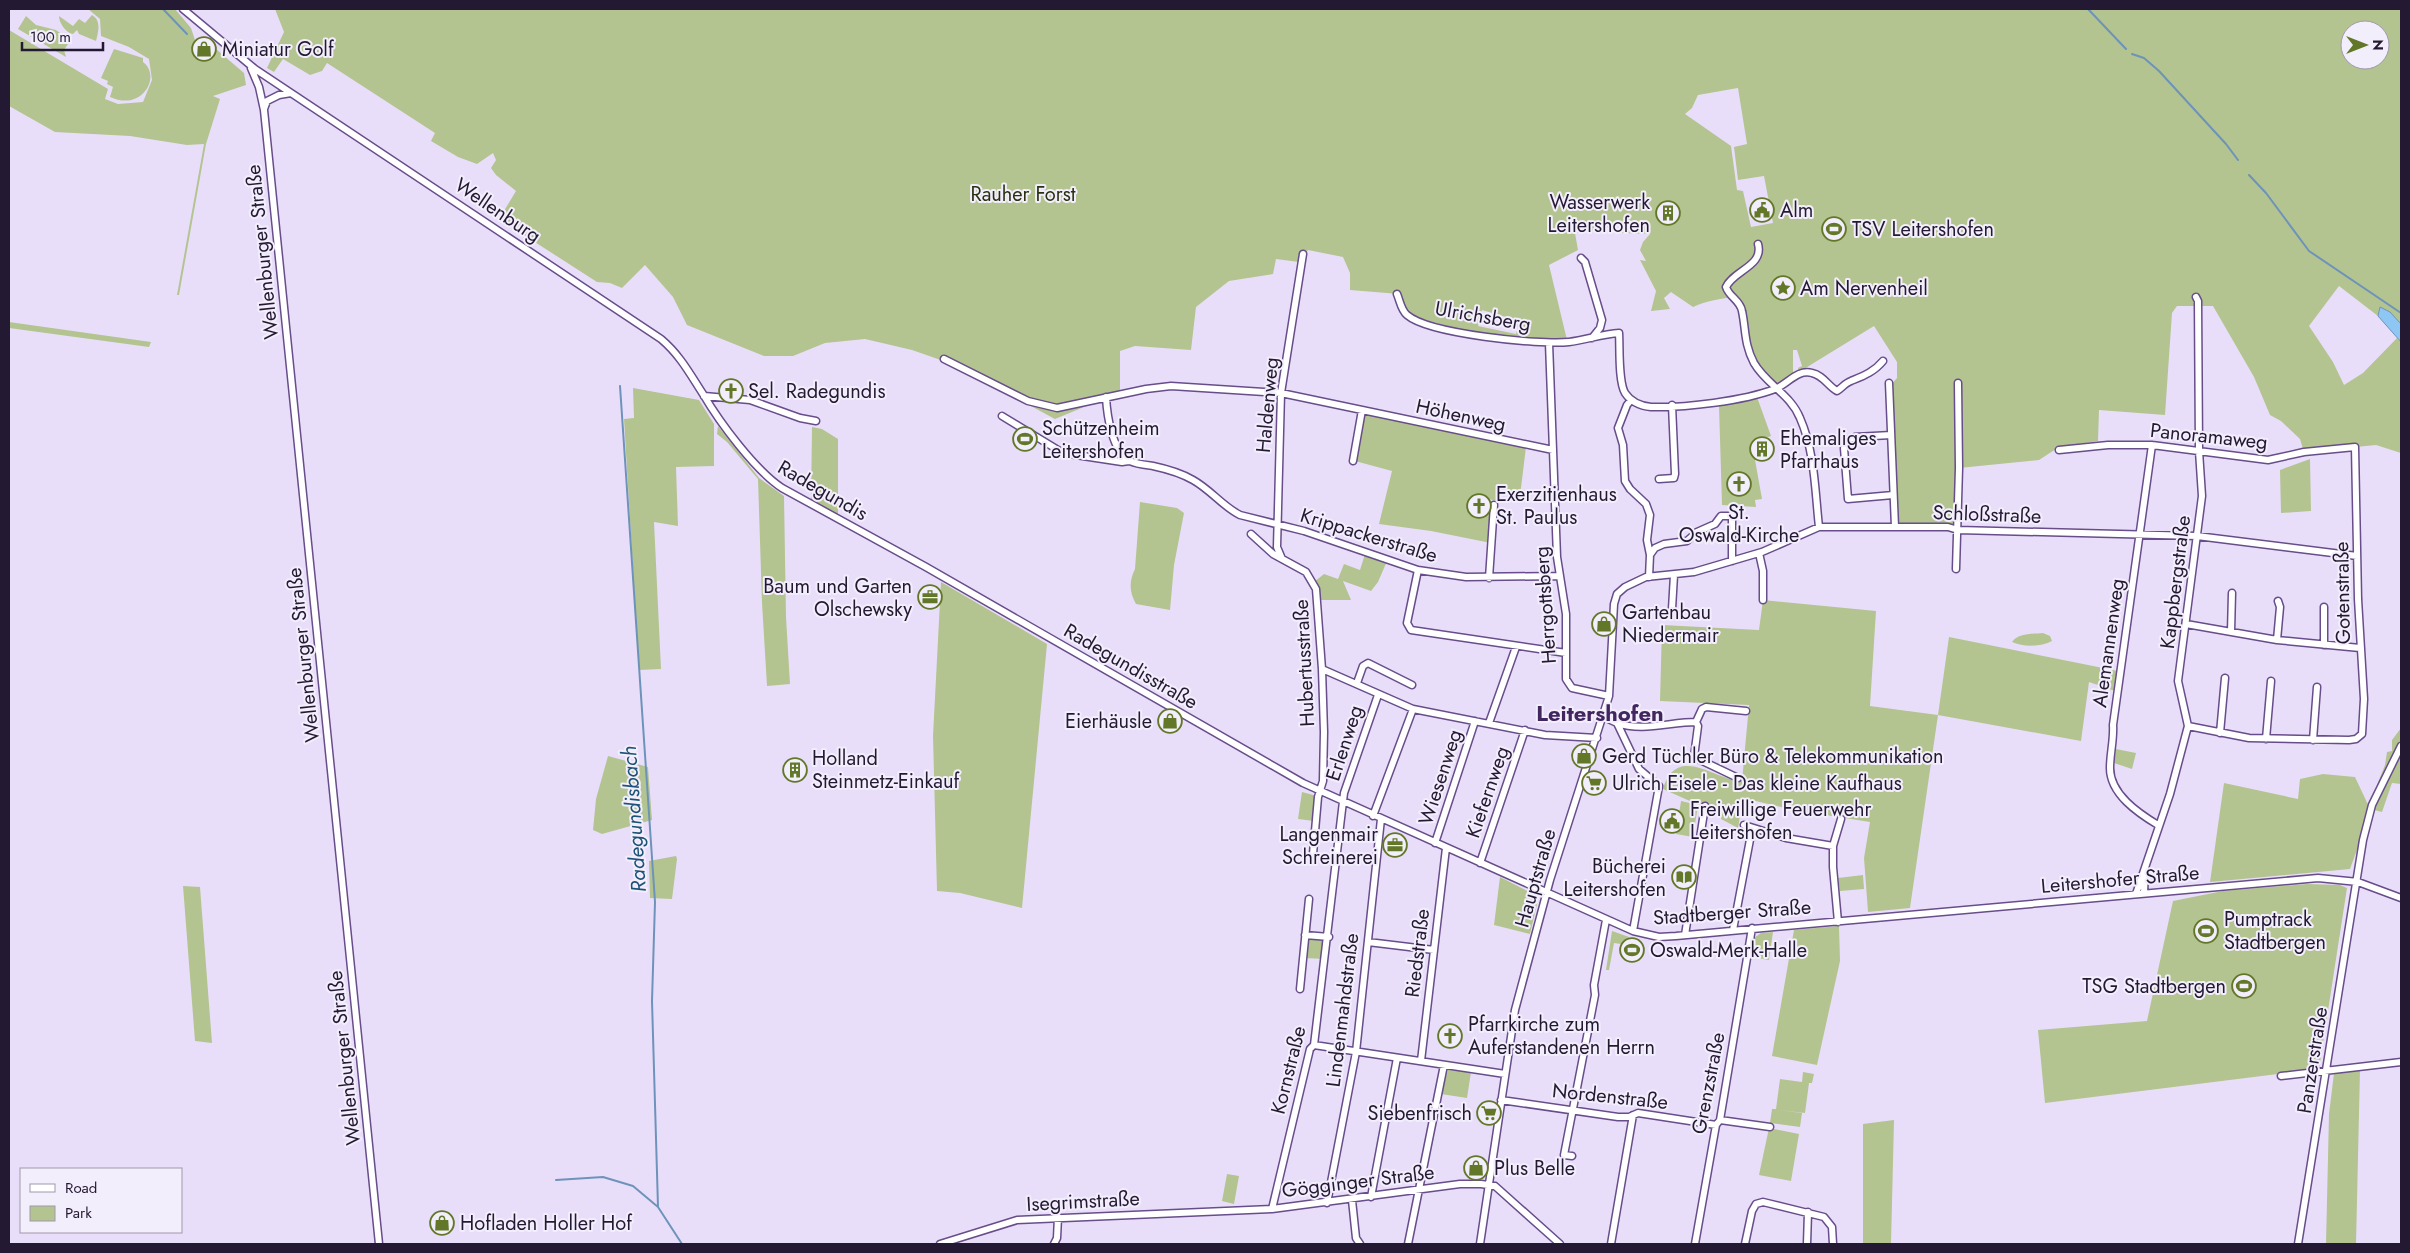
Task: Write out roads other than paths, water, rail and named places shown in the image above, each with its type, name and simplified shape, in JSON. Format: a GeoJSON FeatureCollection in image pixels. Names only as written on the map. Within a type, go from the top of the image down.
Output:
{"type":"FeatureCollection","features":[{"type":"Feature","properties":{"kind":"street","name":"Wellenburg"},"geometry":{"type":"LineString","coordinates":[[184,9],[250,64],[661,339],[682,359]]}},
{"type":"Feature","properties":{"kind":"street","name":"Wellenburger Straße"},"geometry":{"type":"LineString","coordinates":[[250,64],[259,87],[264,110],[379,1244]]}},
{"type":"Feature","properties":{"kind":"street"},"geometry":{"type":"LineString","coordinates":[[264,110],[267,101],[278,95],[290,92]]}},
{"type":"Feature","properties":{"kind":"street"},"geometry":{"type":"LineString","coordinates":[[1758,244],[1760,251],[1756,260],[1730,278],[1726,287],[1727,292],[1739,302],[1746,345],[1754,363],[1765,378],[1797,412],[1805,432],[1815,480],[1818,527]]}},
{"type":"Feature","properties":{"kind":"street","name":"Haldenweg"},"geometry":{"type":"LineString","coordinates":[[1282,559],[1277,547],[1281,393],[1303,254]]}},
{"type":"Feature","properties":{"kind":"street"},"geometry":{"type":"LineString","coordinates":[[1581,258],[1585,262],[1602,320],[1600,328],[1592,338]]}},
{"type":"Feature","properties":{"kind":"street","name":"Ulrichsberg"},"geometry":{"type":"LineString","coordinates":[[1397,294],[1406,315],[1422,322],[1459,333],[1549,343]]}},
{"type":"Feature","properties":{"kind":"street","name":"Kappbergstraße"},"geometry":{"type":"LineString","coordinates":[[2136,894],[2170,794],[2188,726],[2178,681],[2202,496],[2199,451],[2198,301],[2196,297]]}},
{"type":"Feature","properties":{"kind":"street"},"geometry":{"type":"LineString","coordinates":[[1549,343],[1618,333],[1623,388],[1631,400],[1650,407],[1718,402],[1776,388],[1796,374],[1804,372],[1819,376],[1837,390],[1877,368],[1883,361]]}},
{"type":"Feature","properties":{"kind":"street","name":"Herrgottsberg"},"geometry":{"type":"LineString","coordinates":[[1549,343],[1560,576],[1566,614],[1566,679],[1572,688],[1609,696]]}},
{"type":"Feature","properties":{"kind":"street","name":"Radegundis"},"geometry":{"type":"LineString","coordinates":[[682,359],[704,396],[770,480],[926,567]]}},
{"type":"Feature","properties":{"kind":"street","name":"Höhenweg"},"geometry":{"type":"LineString","coordinates":[[944,359],[1028,401],[1057,408],[1146,389],[1171,386],[1281,393],[1553,450]]}},
{"type":"Feature","properties":{"kind":"street"},"geometry":{"type":"LineString","coordinates":[[1889,383],[1895,527]]}},
{"type":"Feature","properties":{"kind":"street"},"geometry":{"type":"LineString","coordinates":[[1956,569],[1959,385]]}},
{"type":"Feature","properties":{"kind":"street"},"geometry":{"type":"LineString","coordinates":[[704,396],[750,400],[800,418],[816,421]]}},
{"type":"Feature","properties":{"kind":"street"},"geometry":{"type":"LineString","coordinates":[[1106,398],[1109,425],[1119,447],[1130,461]]}},
{"type":"Feature","properties":{"kind":"street"},"geometry":{"type":"LineString","coordinates":[[1631,400],[1627,405],[1618,428],[1622,445],[1625,481],[1649,509],[1651,523],[1647,540],[1650,555],[1649,577]]}},
{"type":"Feature","properties":{"kind":"street"},"geometry":{"type":"LineString","coordinates":[[1659,479],[1674,478],[1676,474],[1672,405]]}},
{"type":"Feature","properties":{"kind":"street"},"geometry":{"type":"LineString","coordinates":[[1353,461],[1362,410]]}},
{"type":"Feature","properties":{"kind":"street"},"geometry":{"type":"LineString","coordinates":[[1002,416],[1063,453],[1122,462],[1130,461]]}},
{"type":"Feature","properties":{"kind":"street"},"geometry":{"type":"LineString","coordinates":[[1891,435],[1855,437],[1848,440],[1844,448],[1848,499],[1893,495]]}},
{"type":"Feature","properties":{"kind":"street","name":"Panoramaweg"},"geometry":{"type":"LineString","coordinates":[[2059,450],[2108,445],[2152,445],[2268,460],[2304,452],[2355,447]]}},
{"type":"Feature","properties":{"kind":"street","name":"Alemannenweg"},"geometry":{"type":"LineString","coordinates":[[2152,445],[2113,725],[2114,739],[2110,771],[2118,792],[2142,815],[2158,825]]}},
{"type":"Feature","properties":{"kind":"street","name":"Gotenstraße"},"geometry":{"type":"LineString","coordinates":[[2313,740],[2348,740],[2360,736],[2363,723],[2364,699],[2360,648],[2355,447]]}},
{"type":"Feature","properties":{"kind":"street","name":"Krippackerstraße"},"geometry":{"type":"LineString","coordinates":[[1130,461],[1170,470],[1191,479],[1211,492],[1230,510],[1240,515],[1278,525],[1418,570],[1466,577],[1489,578],[1560,576]]}},
{"type":"Feature","properties":{"kind":"street"},"geometry":{"type":"LineString","coordinates":[[1489,578],[1494,505]]}},
{"type":"Feature","properties":{"kind":"street"},"geometry":{"type":"LineString","coordinates":[[1650,555],[1655,548],[1664,544],[1687,542],[1697,532],[1715,524],[1721,516],[1732,516],[1732,561]]}},
{"type":"Feature","properties":{"kind":"street","name":"Schloßstraße"},"geometry":{"type":"LineString","coordinates":[[1625,587],[1649,577],[1694,572],[1758,553],[1818,527],[1948,527],[1958,530],[2197,536],[2357,556]]}},
{"type":"Feature","properties":{"kind":"street","name":"Hubertusstraße"},"geometry":{"type":"LineString","coordinates":[[1251,534],[1263,546],[1306,572],[1316,589],[1322,669],[1324,732],[1323,781],[1320,791]]}},
{"type":"Feature","properties":{"kind":"street"},"geometry":{"type":"LineString","coordinates":[[1758,553],[1763,571],[1763,600]]}},
{"type":"Feature","properties":{"kind":"street","name":"Radegundisstraße"},"geometry":{"type":"LineString","coordinates":[[926,567],[1320,791],[1546,893]]}},
{"type":"Feature","properties":{"kind":"street"},"geometry":{"type":"LineString","coordinates":[[1418,570],[1408,623],[1411,630],[1566,653]]}},
{"type":"Feature","properties":{"kind":"street"},"geometry":{"type":"LineString","coordinates":[[1672,609],[1674,575]]}},
{"type":"Feature","properties":{"kind":"street","name":"Hauptstraße"},"geometry":{"type":"LineString","coordinates":[[1480,1244],[1515,1010],[1546,893],[1570,814],[1604,717],[1609,696],[1614,604],[1617,594],[1625,587]]}},
{"type":"Feature","properties":{"kind":"street"},"geometry":{"type":"LineString","coordinates":[[2231,632],[2232,593]]}},
{"type":"Feature","properties":{"kind":"street"},"geometry":{"type":"LineString","coordinates":[[2276,640],[2280,607],[2278,601]]}},
{"type":"Feature","properties":{"kind":"street"},"geometry":{"type":"LineString","coordinates":[[2324,607],[2324,645]]}},
{"type":"Feature","properties":{"kind":"street"},"geometry":{"type":"LineString","coordinates":[[2186,624],[2276,640],[2360,648]]}},
{"type":"Feature","properties":{"kind":"street"},"geometry":{"type":"LineString","coordinates":[[1489,723],[1516,647]]}},
{"type":"Feature","properties":{"kind":"street"},"geometry":{"type":"LineString","coordinates":[[1357,683],[1363,666],[1368,663],[1412,686]]}},
{"type":"Feature","properties":{"kind":"street"},"geometry":{"type":"LineString","coordinates":[[1322,669],[1413,709],[1557,736],[1597,738]]}},
{"type":"Feature","properties":{"kind":"street"},"geometry":{"type":"LineString","coordinates":[[2220,733],[2225,678]]}},
{"type":"Feature","properties":{"kind":"street"},"geometry":{"type":"LineString","coordinates":[[2266,739],[2271,681]]}},
{"type":"Feature","properties":{"kind":"street"},"geometry":{"type":"LineString","coordinates":[[2188,726],[2249,738],[2313,740],[2317,687]]}},
{"type":"Feature","properties":{"kind":"street","name":"Erlenweg"},"geometry":{"type":"LineString","coordinates":[[1344,802],[1344,793],[1378,695]]}},
{"type":"Feature","properties":{"kind":"street"},"geometry":{"type":"LineString","coordinates":[[1738,778],[1694,757],[1698,726],[1696,722],[1702,709],[1706,707],[1746,711]]}},
{"type":"Feature","properties":{"kind":"street"},"geometry":{"type":"LineString","coordinates":[[1373,816],[1413,709]]}},
{"type":"Feature","properties":{"kind":"street"},"geometry":{"type":"LineString","coordinates":[[1604,717],[1617,724],[1626,726],[1659,726],[1673,722],[1696,722]]}},
{"type":"Feature","properties":{"kind":"street","name":"Wiesenweg"},"geometry":{"type":"LineString","coordinates":[[1435,843],[1475,721]]}},
{"type":"Feature","properties":{"kind":"street"},"geometry":{"type":"LineString","coordinates":[[1617,724],[1639,769],[1659,786],[1633,931]]}},
{"type":"Feature","properties":{"kind":"street","name":"Kiefernweg"},"geometry":{"type":"LineString","coordinates":[[1480,863],[1526,730]]}},
{"type":"Feature","properties":{"kind":"street","name":"Panzerstraße"},"geometry":{"type":"LineString","coordinates":[[2298,1244],[2368,818],[2379,789],[2401,746]]}},
{"type":"Feature","properties":{"kind":"street"},"geometry":{"type":"LineString","coordinates":[[1313,854],[1320,791]]}},
{"type":"Feature","properties":{"kind":"street","name":"Kornstraße"},"geometry":{"type":"LineString","coordinates":[[1272,1209],[1306,1064],[1310,1050],[1314,1046],[1329,937],[1344,802]]}},
{"type":"Feature","properties":{"kind":"street"},"geometry":{"type":"LineString","coordinates":[[1685,936],[1705,806]]}},
{"type":"Feature","properties":{"kind":"street","name":"Lindenmahdstraße"},"geometry":{"type":"LineString","coordinates":[[1327,1203],[1356,1052],[1381,819]]}},
{"type":"Feature","properties":{"kind":"street"},"geometry":{"type":"LineString","coordinates":[[1838,922],[1833,846],[1841,819]]}},
{"type":"Feature","properties":{"kind":"street"},"geometry":{"type":"LineString","coordinates":[[1744,826],[1786,838],[1833,846]]}},
{"type":"Feature","properties":{"kind":"street"},"geometry":{"type":"LineString","coordinates":[[1734,930],[1752,829]]}},
{"type":"Feature","properties":{"kind":"street","name":"Riedstraße"},"geometry":{"type":"LineString","coordinates":[[1421,1061],[1446,848]]}},
{"type":"Feature","properties":{"kind":"street","name":"Kappbergstraße"},"geometry":{"type":"LineString","coordinates":[[2144,893],[2145,864]]}},
{"type":"Feature","properties":{"kind":"street","name":"Leitershofer Straße"},"geometry":{"type":"LineString","coordinates":[[1838,922],[2318,878],[2358,882],[2401,898]]}},
{"type":"Feature","properties":{"kind":"street","name":"Stadtberger Straße"},"geometry":{"type":"LineString","coordinates":[[1546,893],[1633,931],[1658,936],[1685,936],[1752,928],[1838,922]]}},
{"type":"Feature","properties":{"kind":"street"},"geometry":{"type":"LineString","coordinates":[[1300,989],[1309,899]]}},
{"type":"Feature","properties":{"kind":"street"},"geometry":{"type":"LineString","coordinates":[[1572,1156],[1564,1155],[1595,995],[1594,985],[1606,920]]}},
{"type":"Feature","properties":{"kind":"street","name":"Grenzstraße"},"geometry":{"type":"LineString","coordinates":[[1695,1244],[1752,928]]}},
{"type":"Feature","properties":{"kind":"street"},"geometry":{"type":"LineString","coordinates":[[1305,935],[1329,937]]}},
{"type":"Feature","properties":{"kind":"street"},"geometry":{"type":"LineString","coordinates":[[1368,942],[1434,950]]}},
{"type":"Feature","properties":{"kind":"street"},"geometry":{"type":"LineString","coordinates":[[1314,1046],[1505,1074]]}},
{"type":"Feature","properties":{"kind":"street"},"geometry":{"type":"LineString","coordinates":[[1371,1197],[1397,1058]]}},
{"type":"Feature","properties":{"kind":"street"},"geometry":{"type":"LineString","coordinates":[[2281,1076],[2401,1062]]}},
{"type":"Feature","properties":{"kind":"street"},"geometry":{"type":"LineString","coordinates":[[1408,1244],[1444,1065]]}},
{"type":"Feature","properties":{"kind":"street","name":"Nordenstraße"},"geometry":{"type":"LineString","coordinates":[[1501,1100],[1626,1118],[1638,1113],[1770,1127]]}},
{"type":"Feature","properties":{"kind":"street"},"geometry":{"type":"LineString","coordinates":[[1611,1244],[1633,1115]]}},
{"type":"Feature","properties":{"kind":"street","name":"Gögginger Straße"},"geometry":{"type":"LineString","coordinates":[[1230,1212],[1352,1200],[1460,1184],[1489,1184]]}},
{"type":"Feature","properties":{"kind":"street"},"geometry":{"type":"LineString","coordinates":[[1489,1184],[1504,1193],[1560,1244]]}},
{"type":"Feature","properties":{"kind":"street"},"geometry":{"type":"LineString","coordinates":[[1352,1200],[1356,1238],[1360,1244]]}},
{"type":"Feature","properties":{"kind":"street"},"geometry":{"type":"LineString","coordinates":[[1746,1244],[1752,1211],[1756,1204],[1763,1202],[1824,1217],[1829,1221],[1833,1230],[1833,1244]]}},
{"type":"Feature","properties":{"kind":"street","name":"Isegrimstraße"},"geometry":{"type":"LineString","coordinates":[[940,1244],[1017,1220],[1230,1212]]}},
{"type":"Feature","properties":{"kind":"street"},"geometry":{"type":"LineString","coordinates":[[1807,1244],[1808,1212]]}},
{"type":"Feature","properties":{"kind":"street"},"geometry":{"type":"LineString","coordinates":[[1054,1244],[1057,1238],[1058,1217]]}},
{"type":"Feature","properties":{"kind":"water"},"geometry":{"type":"Polygon","coordinates":[[[2380,307],[2390,312],[2401,324],[2401,342],[2378,316],[2380,307]]]}},
{"type":"Feature","properties":{"kind":"waterway","name":"Radegundisbach"},"geometry":{"type":"LineString","coordinates":[[163,9],[187,34]]}},
{"type":"Feature","properties":{"kind":"waterway"},"geometry":{"type":"LineString","coordinates":[[2088,9],[2126,49]]}},
{"type":"Feature","properties":{"kind":"waterway"},"geometry":{"type":"LineString","coordinates":[[2132,54],[2144,58],[2159,71],[2226,144],[2238,160]]}},
{"type":"Feature","properties":{"kind":"waterway"},"geometry":{"type":"LineString","coordinates":[[2249,175],[2266,193],[2309,251],[2401,313]]}},
{"type":"Feature","properties":{"kind":"waterway","name":"Radegundisbach"},"geometry":{"type":"LineString","coordinates":[[620,386],[655,902],[652,1001],[658,1207],[682,1244]]}},
{"type":"Feature","properties":{"kind":"waterway"},"geometry":{"type":"LineString","coordinates":[[556,1180],[603,1177],[633,1186],[658,1207]]}},
{"type":"Feature","properties":{"kind":"place","name":"Miniatur Golf"},"geometry":{"type":"Point","coordinates":[204,49]}},
{"type":"Feature","properties":{"kind":"place","name":"Alm"},"geometry":{"type":"Point","coordinates":[1762,210]}},
{"type":"Feature","properties":{"kind":"place","name":"Wasserwerk Leitershofen"},"geometry":{"type":"Point","coordinates":[1668,213]}},
{"type":"Feature","properties":{"kind":"place","name":"TSV Leitershofen"},"geometry":{"type":"Point","coordinates":[1834,229]}},
{"type":"Feature","properties":{"kind":"place","name":"Am Nervenheil"},"geometry":{"type":"Point","coordinates":[1783,288]}},
{"type":"Feature","properties":{"kind":"place","name":"Sel. Radegundis"},"geometry":{"type":"Point","coordinates":[731,391]}},
{"type":"Feature","properties":{"kind":"place","name":"Schützenheim Leitershofen"},"geometry":{"type":"Point","coordinates":[1025,439]}},
{"type":"Feature","properties":{"kind":"place","name":"Ehemaliges Pfarrhaus"},"geometry":{"type":"Point","coordinates":[1762,449]}},
{"type":"Feature","properties":{"kind":"place","name":"St. Oswald-Kirche"},"geometry":{"type":"Point","coordinates":[1739,484]}},
{"type":"Feature","properties":{"kind":"place","name":"Exerzitienhaus St. Paulus"},"geometry":{"type":"Point","coordinates":[1479,506]}},
{"type":"Feature","properties":{"kind":"place","name":"Baum und Garten Olschewsky"},"geometry":{"type":"Point","coordinates":[930,597]}},
{"type":"Feature","properties":{"kind":"place","name":"Gartenbau Niedermair"},"geometry":{"type":"Point","coordinates":[1604,624]}},
{"type":"Feature","properties":{"kind":"place","name":"Eierhäusle"},"geometry":{"type":"Point","coordinates":[1170,721]}},
{"type":"Feature","properties":{"kind":"place","name":"Gerd Tüchler Büro & Telekommunikation"},"geometry":{"type":"Point","coordinates":[1584,756]}},
{"type":"Feature","properties":{"kind":"place","name":"Holland Steinmetz-Einkauf"},"geometry":{"type":"Point","coordinates":[795,770]}},
{"type":"Feature","properties":{"kind":"place","name":"Ulrich Eisele - Das kleine Kaufhaus"},"geometry":{"type":"Point","coordinates":[1594,783]}},
{"type":"Feature","properties":{"kind":"place","name":"Freiwillige Feuerwehr Leitershofen"},"geometry":{"type":"Point","coordinates":[1672,821]}},
{"type":"Feature","properties":{"kind":"place","name":"Langenmair Schreinerei"},"geometry":{"type":"Point","coordinates":[1395,845]}},
{"type":"Feature","properties":{"kind":"place","name":"Bücherei Leitershofen"},"geometry":{"type":"Point","coordinates":[1684,877]}},
{"type":"Feature","properties":{"kind":"place","name":"Pumptrack Stadtbergen"},"geometry":{"type":"Point","coordinates":[2206,931]}},
{"type":"Feature","properties":{"kind":"place","name":"Oswald-Merk-Halle"},"geometry":{"type":"Point","coordinates":[1632,950]}},
{"type":"Feature","properties":{"kind":"place","name":"TSG Stadtbergen"},"geometry":{"type":"Point","coordinates":[2244,986]}},
{"type":"Feature","properties":{"kind":"place","name":"Pfarrkirche zum Auferstandenen Herrn"},"geometry":{"type":"Point","coordinates":[1450,1036]}},
{"type":"Feature","properties":{"kind":"place","name":"Siebenfrisch"},"geometry":{"type":"Point","coordinates":[1489,1113]}},
{"type":"Feature","properties":{"kind":"place","name":"Plus Belle"},"geometry":{"type":"Point","coordinates":[1476,1168]}},
{"type":"Feature","properties":{"kind":"place","name":"Hofladen Holler Hof"},"geometry":{"type":"Point","coordinates":[442,1223]}},
{"type":"Feature","properties":{"kind":"district","name":"Leitershofen"},"geometry":{"type":"Point","coordinates":[1600,713]}},
{"type":"Feature","properties":{"kind":"park label","name":"Rauher Forst"},"geometry":{"type":"Point","coordinates":[1023,194]}}]}
